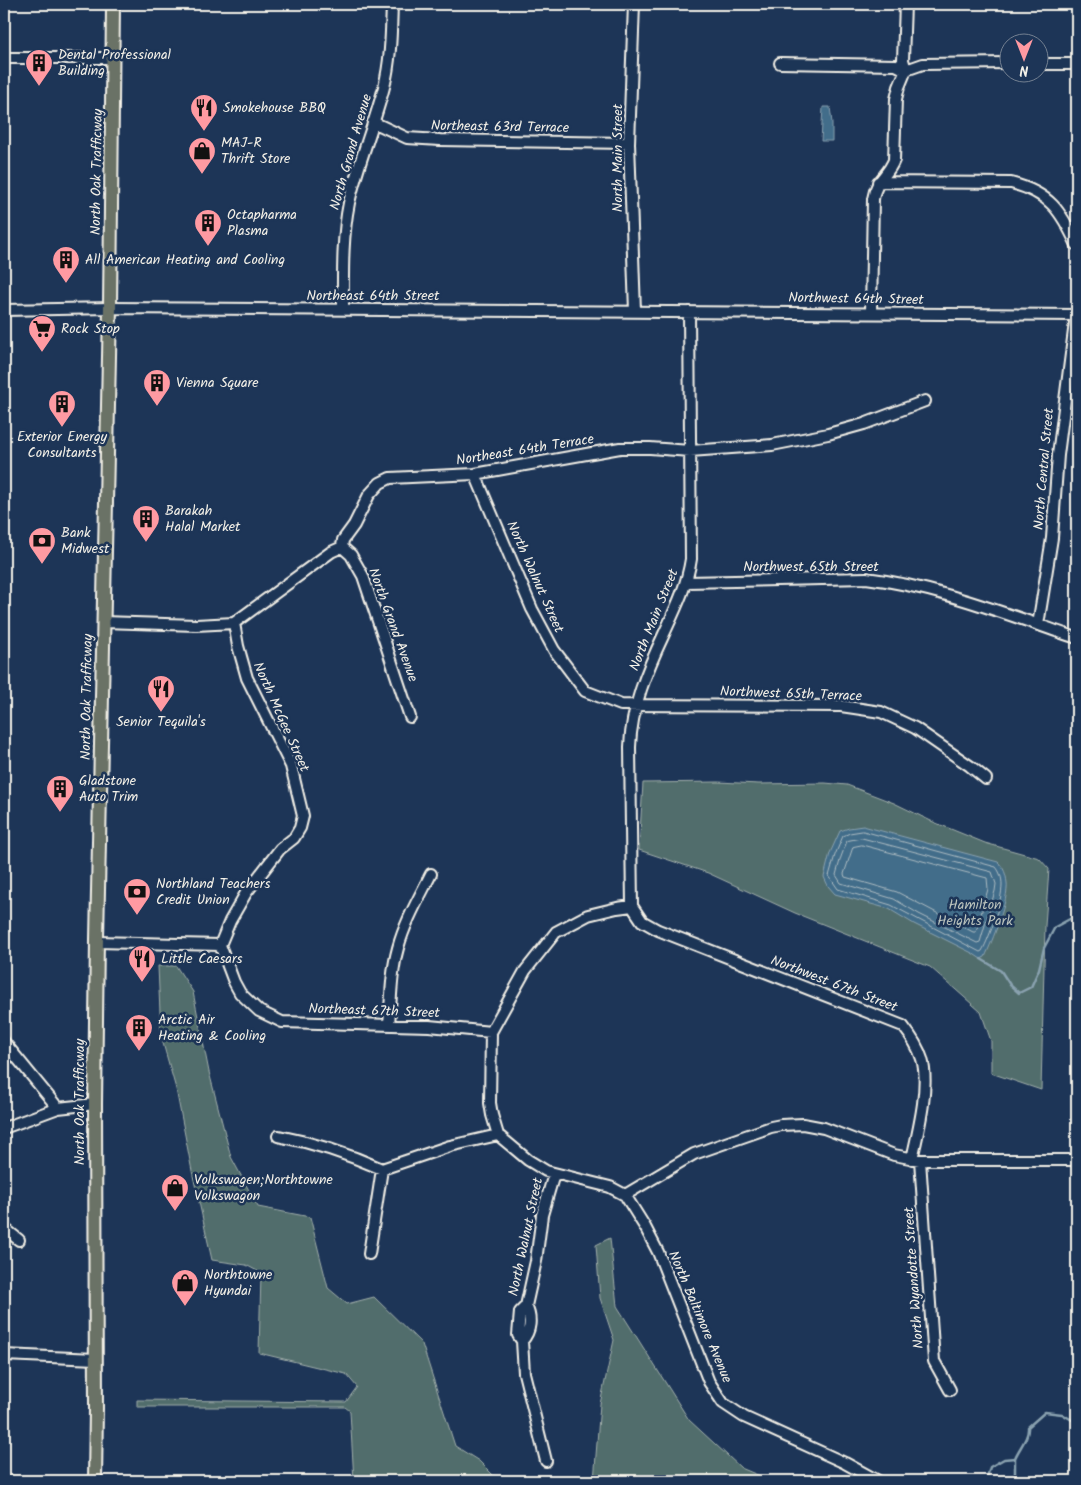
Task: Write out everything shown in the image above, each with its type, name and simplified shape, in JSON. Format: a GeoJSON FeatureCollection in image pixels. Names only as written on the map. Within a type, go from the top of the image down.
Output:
{"type":"FeatureCollection","features":[{"type":"Feature","properties":{"kind":"main road","name":"North Oak Trafficway"},"geometry":{"type":"LineString","coordinates":[[95,1481],[95,1104],[110,308],[113,4]]}},
{"type":"Feature","properties":{"kind":"street","name":"North Grand Avenue"},"geometry":{"type":"LineString","coordinates":[[343,309],[345,229],[355,179],[384,85],[390,56],[392,4]]}},
{"type":"Feature","properties":{"kind":"street","name":"North Main Street"},"geometry":{"type":"LineString","coordinates":[[634,4],[629,143],[635,311]]}},
{"type":"Feature","properties":{"kind":"street"},"geometry":{"type":"LineString","coordinates":[[871,313],[872,209],[874,191],[878,182],[891,167],[894,160],[896,99],[906,70],[903,60],[905,4]]}},
{"type":"Feature","properties":{"kind":"street"},"geometry":{"type":"LineString","coordinates":[[4,58],[113,58]]}},
{"type":"Feature","properties":{"kind":"street"},"geometry":{"type":"LineString","coordinates":[[780,63],[896,65],[906,70],[923,64],[998,64]]}},
{"type":"Feature","properties":{"kind":"street"},"geometry":{"type":"LineString","coordinates":[[1048,64],[1077,64]]}},
{"type":"Feature","properties":{"kind":"street","name":"Northeast 63rd Terrace"},"geometry":{"type":"LineString","coordinates":[[373,122],[407,138],[629,143]]}},
{"type":"Feature","properties":{"kind":"street"},"geometry":{"type":"LineString","coordinates":[[878,182],[1011,184],[1026,187],[1043,195],[1053,204],[1070,230],[1077,245]]}},
{"type":"Feature","properties":{"kind":"street","name":"Northeast 64th Street"},"geometry":{"type":"LineString","coordinates":[[4,310],[110,308],[635,311]]}},
{"type":"Feature","properties":{"kind":"street","name":"Northwest 64th Street"},"geometry":{"type":"LineString","coordinates":[[635,311],[1077,315]]}},
{"type":"Feature","properties":{"kind":"street","name":"North Main Street"},"geometry":{"type":"LineString","coordinates":[[632,906],[630,729],[636,705],[654,655],[686,582],[691,559],[689,312]]}},
{"type":"Feature","properties":{"kind":"street","name":"North Central Street"},"geometry":{"type":"LineString","coordinates":[[1038,625],[1052,538],[1058,455],[1077,315]]}},
{"type":"Feature","properties":{"kind":"street","name":"Northeast 64th Terrace"},"geometry":{"type":"LineString","coordinates":[[342,546],[343,540],[354,525],[369,495],[380,483],[390,478],[475,474],[620,448],[690,451],[744,448],[800,440],[864,424],[924,401]]}},
{"type":"Feature","properties":{"kind":"street","name":"North Walnut Street"},"geometry":{"type":"LineString","coordinates":[[475,474],[521,585],[554,650],[585,691],[613,702],[636,705]]}},
{"type":"Feature","properties":{"kind":"street"},"geometry":{"type":"LineString","coordinates":[[103,622],[196,626],[234,623],[331,552],[342,546]]}},
{"type":"Feature","properties":{"kind":"street","name":"North Grand Avenue"},"geometry":{"type":"LineString","coordinates":[[342,546],[351,555],[363,576],[410,717]]}},
{"type":"Feature","properties":{"kind":"street","name":"Northwest 65th Street"},"geometry":{"type":"LineString","coordinates":[[686,582],[866,578],[892,581],[942,593],[1077,638]]}},
{"type":"Feature","properties":{"kind":"street","name":"North McGee Street"},"geometry":{"type":"LineString","coordinates":[[220,945],[230,921],[246,893],[280,849],[294,838],[300,828],[303,816],[291,766],[246,678],[234,623]]}},
{"type":"Feature","properties":{"kind":"street","name":"Northwest 65th Terrace"},"geometry":{"type":"LineString","coordinates":[[636,705],[841,706],[881,712],[915,728],[986,779]]}},
{"type":"Feature","properties":{"kind":"street"},"geometry":{"type":"LineString","coordinates":[[389,1025],[392,981],[398,948],[404,929],[431,874]]}},
{"type":"Feature","properties":{"kind":"street"},"geometry":{"type":"LineString","coordinates":[[632,906],[588,915],[556,932],[525,971],[491,1032],[490,1103],[492,1115],[498,1135],[528,1160],[554,1174],[610,1187],[625,1195],[694,1154],[771,1127],[803,1124],[824,1128],[894,1155],[916,1160],[1077,1160]]}},
{"type":"Feature","properties":{"kind":"street","name":"Northwest 67th Street"},"geometry":{"type":"LineString","coordinates":[[632,906],[642,921],[652,928],[903,1026],[918,1047],[924,1065],[923,1106],[916,1160]]}},
{"type":"Feature","properties":{"kind":"street"},"geometry":{"type":"LineString","coordinates":[[97,942],[220,945]]}},
{"type":"Feature","properties":{"kind":"street","name":"Northeast 67th Street"},"geometry":{"type":"LineString","coordinates":[[220,945],[240,993],[259,1011],[282,1022],[438,1026],[491,1032]]}},
{"type":"Feature","properties":{"kind":"street"},"geometry":{"type":"LineString","coordinates":[[4,1042],[58,1108]]}},
{"type":"Feature","properties":{"kind":"street"},"geometry":{"type":"LineString","coordinates":[[4,1128],[58,1108],[95,1104]]}},
{"type":"Feature","properties":{"kind":"street"},"geometry":{"type":"LineString","coordinates":[[278,1136],[309,1142],[352,1156],[382,1169],[450,1146],[498,1135]]}},
{"type":"Feature","properties":{"kind":"street","name":"North Wyandotte Street"},"geometry":{"type":"LineString","coordinates":[[916,1160],[934,1361],[950,1390]]}},
{"type":"Feature","properties":{"kind":"street"},"geometry":{"type":"LineString","coordinates":[[369,1254],[382,1169]]}},
{"type":"Feature","properties":{"kind":"street","name":"North Walnut Street"},"geometry":{"type":"LineString","coordinates":[[546,1461],[524,1373],[522,1341],[518,1335],[520,1312],[526,1306],[536,1261],[542,1215],[554,1174]]}},
{"type":"Feature","properties":{"kind":"street","name":"North Baltimore Avenue"},"geometry":{"type":"LineString","coordinates":[[625,1195],[658,1252],[709,1382],[723,1403],[744,1417],[845,1463],[878,1481]]}},
{"type":"Feature","properties":{"kind":"street"},"geometry":{"type":"LineString","coordinates":[[4,1228],[19,1240]]}},
{"type":"Feature","properties":{"kind":"street"},"geometry":{"type":"LineString","coordinates":[[4,1355],[96,1359]]}},
{"type":"Feature","properties":{"kind":"green space","name":"Hamilton Heights Park"},"geometry":{"type":"Polygon","coordinates":[[[718,782],[847,785],[894,803],[931,821],[985,843],[1039,858],[1049,869],[1045,926],[1041,1090],[991,1073],[991,1041],[981,1012],[930,967],[795,913],[708,873],[639,850],[643,783],[718,782]]]}},
{"type":"Feature","properties":{"kind":"green space"},"geometry":{"type":"Polygon","coordinates":[[[158,966],[176,966],[193,992],[209,1072],[231,1157],[258,1207],[310,1217],[328,1288],[347,1304],[374,1297],[422,1344],[455,1446],[479,1461],[499,1481],[354,1481],[350,1411],[345,1407],[137,1407],[137,1400],[346,1402],[357,1387],[346,1374],[259,1353],[261,1273],[246,1265],[212,1260],[176,1089],[161,1036],[158,966]]]}},
{"type":"Feature","properties":{"kind":"green space"},"geometry":{"type":"Polygon","coordinates":[[[610,1238],[617,1306],[689,1420],[741,1468],[772,1481],[594,1481],[600,1404],[614,1340],[600,1298],[596,1245],[610,1238]]]}},
{"type":"Feature","properties":{"kind":"green space"},"geometry":{"type":"Polygon","coordinates":[[[4,1475],[52,1477],[52,1481],[4,1481],[4,1475]]]}},
{"type":"Feature","properties":{"kind":"water"},"geometry":{"type":"Polygon","coordinates":[[[823,107],[830,107],[832,141],[821,141],[823,107]]]}},
{"type":"Feature","properties":{"kind":"water"},"geometry":{"type":"Polygon","coordinates":[[[863,826],[998,862],[1005,874],[1007,890],[999,920],[985,957],[981,959],[889,909],[835,894],[828,886],[824,877],[830,853],[840,831],[863,826]]]}},
{"type":"Feature","properties":{"kind":"waterway"},"geometry":{"type":"LineString","coordinates":[[981,959],[1001,971],[1010,985],[1019,993],[1031,987],[1039,969],[1044,948],[1055,927],[1077,915]]}},
{"type":"Feature","properties":{"kind":"waterway"},"geometry":{"type":"LineString","coordinates":[[986,1481],[990,1467],[1004,1459],[1015,1458],[1025,1439],[1028,1427],[1045,1412],[1062,1414],[1077,1423]]}},
{"type":"Feature","properties":{"kind":"waterway"},"geometry":{"type":"LineString","coordinates":[[1015,1458],[1015,1481]]}},
{"type":"Feature","properties":{"kind":"place","name":"Dental Professional Building"},"geometry":{"type":"Point","coordinates":[39,87]}},
{"type":"Feature","properties":{"kind":"place","name":"Smokehouse BBQ"},"geometry":{"type":"Point","coordinates":[204,132]}},
{"type":"Feature","properties":{"kind":"place","name":"MAJ-R Thrift Store"},"geometry":{"type":"Point","coordinates":[202,175]}},
{"type":"Feature","properties":{"kind":"place","name":"Octapharma Plasma"},"geometry":{"type":"Point","coordinates":[208,247]}},
{"type":"Feature","properties":{"kind":"place","name":"All American Heating and Cooling"},"geometry":{"type":"Point","coordinates":[66,284]}},
{"type":"Feature","properties":{"kind":"place","name":"Rock Stop"},"geometry":{"type":"Point","coordinates":[42,353]}},
{"type":"Feature","properties":{"kind":"place","name":"Vienna Square"},"geometry":{"type":"Point","coordinates":[157,407]}},
{"type":"Feature","properties":{"kind":"place","name":"Exterior Energy Consultants"},"geometry":{"type":"Point","coordinates":[62,428]}},
{"type":"Feature","properties":{"kind":"place","name":"Barakah Halal Market"},"geometry":{"type":"Point","coordinates":[146,543]}},
{"type":"Feature","properties":{"kind":"place","name":"Bank Midwest"},"geometry":{"type":"Point","coordinates":[42,565]}},
{"type":"Feature","properties":{"kind":"place","name":"Senior Tequila's"},"geometry":{"type":"Point","coordinates":[161,713]}},
{"type":"Feature","properties":{"kind":"place","name":"Gladstone Auto Trim"},"geometry":{"type":"Point","coordinates":[60,813]}},
{"type":"Feature","properties":{"kind":"place","name":"Northland Teachers Credit Union"},"geometry":{"type":"Point","coordinates":[137,916]}},
{"type":"Feature","properties":{"kind":"place","name":"Little Caesars"},"geometry":{"type":"Point","coordinates":[142,983]}},
{"type":"Feature","properties":{"kind":"place","name":"Arctic Air Heating & Cooling"},"geometry":{"type":"Point","coordinates":[139,1052]}},
{"type":"Feature","properties":{"kind":"place","name":"Volkswagen;Northtowne Volkswagon"},"geometry":{"type":"Point","coordinates":[175,1212]}},
{"type":"Feature","properties":{"kind":"place","name":"Northtowne Hyundai"},"geometry":{"type":"Point","coordinates":[185,1307]}}]}
